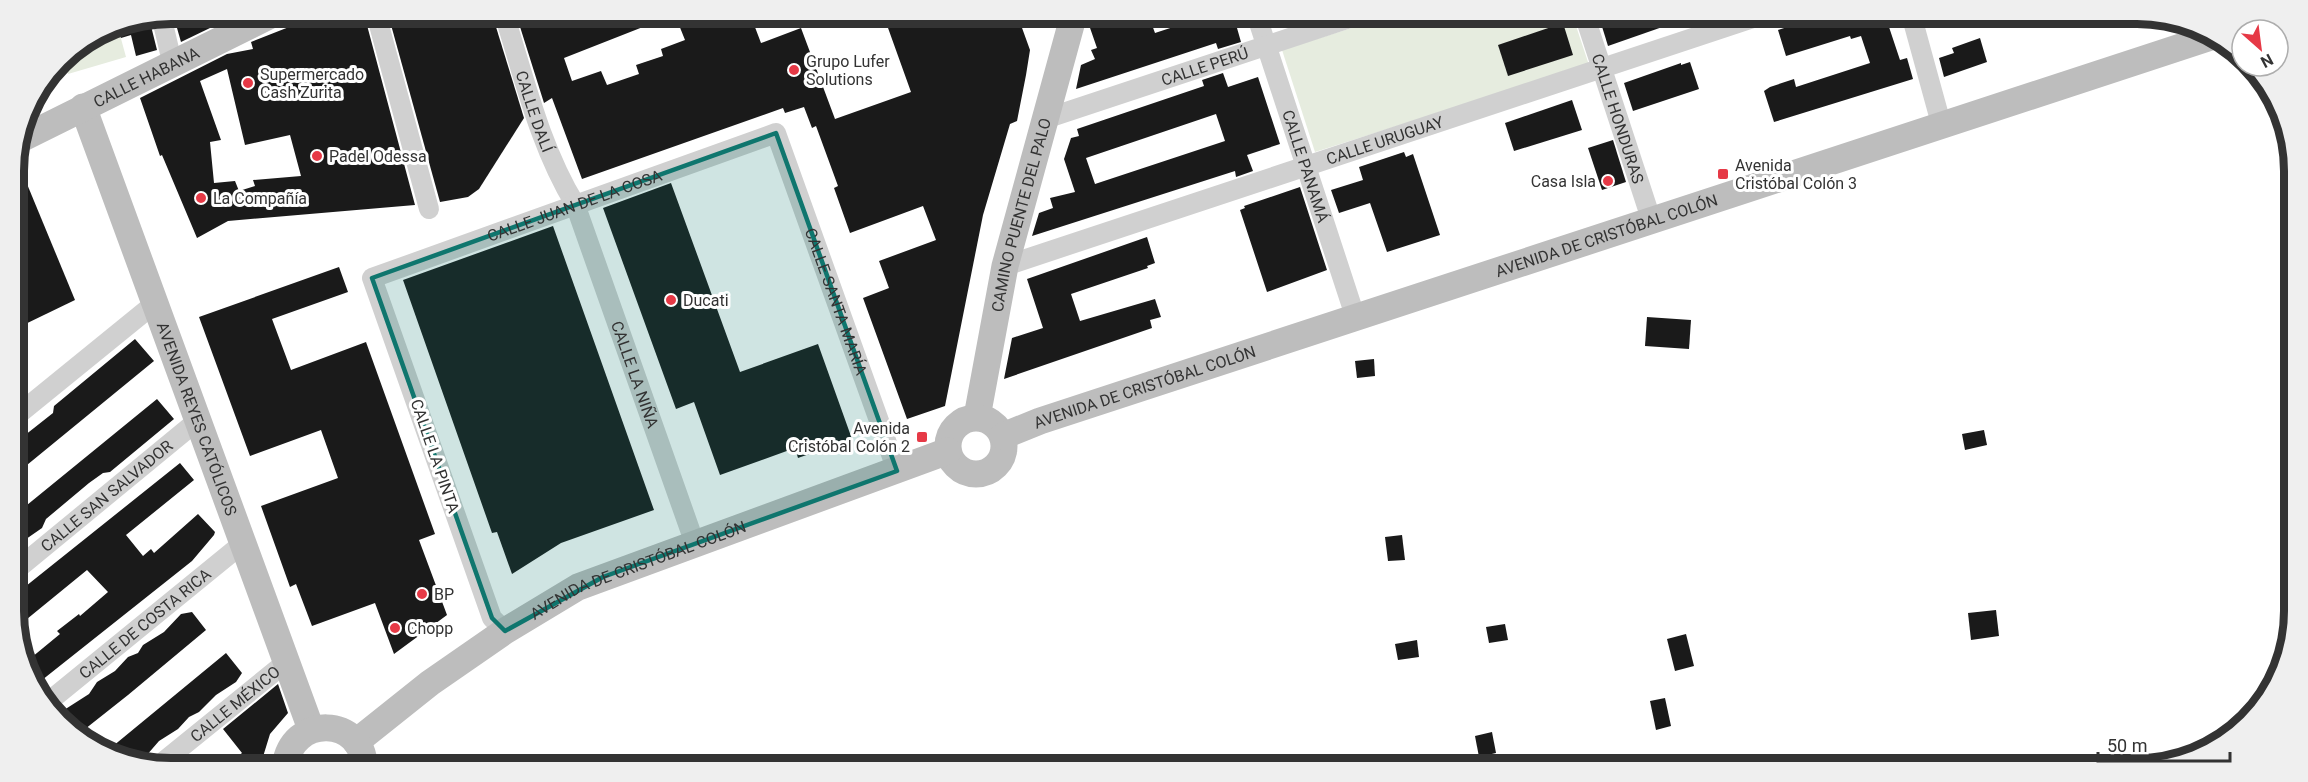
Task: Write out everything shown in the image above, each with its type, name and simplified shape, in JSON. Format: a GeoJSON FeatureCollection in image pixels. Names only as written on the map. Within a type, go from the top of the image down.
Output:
{"type":"FeatureCollection","features":[{"type":"Feature","properties":{"kind":"main road","name":"CALLE HABANA"},"geometry":{"type":"LineString","coordinates":[[29,135],[252,24]]}},
{"type":"Feature","properties":{"kind":"main road","name":"CAMINO PUENTE DEL PALO"},"geometry":{"type":"LineString","coordinates":[[976,417],[1005,266],[1023,191],[1048,118],[1072,24]]}},
{"type":"Feature","properties":{"kind":"main road","name":"AVENIDA DE CRISTÓBAL COLÓN"},"geometry":{"type":"LineString","coordinates":[[1003,436],[1040,421],[2203,40]]}},
{"type":"Feature","properties":{"kind":"main road","name":"AVENIDA REYES CATÓLICOS"},"geometry":{"type":"LineString","coordinates":[[83,107],[311,729]]}},
{"type":"Feature","properties":{"kind":"main road"},"geometry":{"type":"LineString","coordinates":[[976,417],[992,422],[1003,436],[1005,448],[1000,463],[988,473],[966,474],[955,467],[948,451],[949,436],[961,422],[976,417]]}},
{"type":"Feature","properties":{"kind":"main road","name":"AVENIDA DE CRISTÓBAL COLÓN"},"geometry":{"type":"LineString","coordinates":[[356,742],[430,683],[505,631],[578,588],[948,451]]}},
{"type":"Feature","properties":{"kind":"main road"},"geometry":{"type":"LineString","coordinates":[[286,758],[292,745],[311,729],[336,729],[356,742],[363,758]]}},
{"type":"Feature","properties":{"kind":"street"},"geometry":{"type":"LineString","coordinates":[[163,24],[172,62]]}},
{"type":"Feature","properties":{"kind":"street"},"geometry":{"type":"LineString","coordinates":[[379,24],[429,209]]}},
{"type":"Feature","properties":{"kind":"street","name":"CALLE DALÍ"},"geometry":{"type":"LineString","coordinates":[[507,24],[536,115],[563,186],[575,204]]}},
{"type":"Feature","properties":{"kind":"street","name":"CALLE PANAMÁ"},"geometry":{"type":"LineString","coordinates":[[1260,24],[1356,319]]}},
{"type":"Feature","properties":{"kind":"street","name":"CALLE PERÚ"},"geometry":{"type":"LineString","coordinates":[[1048,118],[1331,24]]}},
{"type":"Feature","properties":{"kind":"street","name":"CALLE HONDURAS"},"geometry":{"type":"LineString","coordinates":[[1587,24],[1652,222]]}},
{"type":"Feature","properties":{"kind":"street","name":"CALLE URUGUAY"},"geometry":{"type":"LineString","coordinates":[[1005,266],[1735,24]]}},
{"type":"Feature","properties":{"kind":"street"},"geometry":{"type":"LineString","coordinates":[[1914,24],[1942,127]]}},
{"type":"Feature","properties":{"kind":"street","name":"CALLE JUAN DE LA COSA"},"geometry":{"type":"LineString","coordinates":[[372,278],[776,133]]}},
{"type":"Feature","properties":{"kind":"street","name":"CALLE SANTA MARÍA"},"geometry":{"type":"LineString","coordinates":[[776,133],[897,471]]}},
{"type":"Feature","properties":{"kind":"street","name":"CALLE LA NIÑA"},"geometry":{"type":"LineString","coordinates":[[575,204],[695,544]]}},
{"type":"Feature","properties":{"kind":"street","name":"CALLE LA PINTA"},"geometry":{"type":"LineString","coordinates":[[372,278],[492,618],[505,631]]}},
{"type":"Feature","properties":{"kind":"street"},"geometry":{"type":"LineString","coordinates":[[24,410],[154,304]]}},
{"type":"Feature","properties":{"kind":"street","name":"CALLE SAN SALVADOR"},"geometry":{"type":"LineString","coordinates":[[24,563],[197,421]]}},
{"type":"Feature","properties":{"kind":"street","name":"CALLE DE COSTA RICA"},"geometry":{"type":"LineString","coordinates":[[52,699],[242,544]]}},
{"type":"Feature","properties":{"kind":"street","name":"CALLE MÉXICO"},"geometry":{"type":"LineString","coordinates":[[168,758],[285,663]]}},
{"type":"Feature","properties":{"kind":"highlighted area"},"geometry":{"type":"Polygon","coordinates":[[[776,133],[897,471],[603,577],[505,631],[492,618],[372,278],[776,133]]]}},
{"type":"Feature","properties":{"kind":"shaded area"},"geometry":{"type":"Polygon","coordinates":[[[1364,24],[1575,24],[1589,65],[1315,152],[1282,50],[1364,24]]]}},
{"type":"Feature","properties":{"kind":"shaded area"},"geometry":{"type":"Polygon","coordinates":[[[120,33],[126,57],[68,74],[66,68],[74,60],[97,44],[120,33]]]}},
{"type":"Feature","properties":{"kind":"building"},"geometry":{"type":"Polygon","coordinates":[[[176,24],[218,24],[181,42],[176,24]]]}},
{"type":"Feature","properties":{"kind":"building"},"geometry":{"type":"Polygon","coordinates":[[[288,24],[367,24],[415,205],[228,221],[197,238],[162,155],[160,156],[140,98],[227,54],[253,49],[251,42],[289,27],[288,24]],[[227,69],[200,81],[221,140],[210,142],[214,183],[235,181],[239,191],[255,186],[253,180],[301,176],[290,135],[245,145],[227,69]]]}},
{"type":"Feature","properties":{"kind":"building"},"geometry":{"type":"Polygon","coordinates":[[[391,24],[495,24],[524,118],[479,189],[468,197],[440,202],[391,24]]]}},
{"type":"Feature","properties":{"kind":"building"},"geometry":{"type":"Polygon","coordinates":[[[519,24],[651,24],[564,58],[572,81],[601,71],[607,85],[639,74],[636,65],[663,56],[661,49],[685,40],[679,24],[754,24],[761,43],[801,28],[835,119],[911,92],[887,24],[1021,24],[1030,50],[1017,121],[1010,124],[983,215],[945,406],[907,419],[863,298],[889,288],[879,261],[936,240],[923,206],[850,233],[834,188],[838,186],[816,126],[812,128],[804,107],[785,113],[783,108],[582,179],[552,98],[544,103],[519,24]]]}},
{"type":"Feature","properties":{"kind":"building"},"geometry":{"type":"Polygon","coordinates":[[[1152,24],[1155,33],[1182,24],[1236,24],[1241,42],[1218,49],[1216,43],[1076,89],[1081,65],[1095,59],[1091,50],[1097,48],[1089,25],[1152,24]]]}},
{"type":"Feature","properties":{"kind":"building"},"geometry":{"type":"Polygon","coordinates":[[[1563,24],[1573,55],[1508,76],[1498,45],[1563,24]]]}},
{"type":"Feature","properties":{"kind":"building"},"geometry":{"type":"Polygon","coordinates":[[[1601,24],[1671,24],[1608,46],[1601,24]]]}},
{"type":"Feature","properties":{"kind":"building"},"geometry":{"type":"Polygon","coordinates":[[[1796,24],[1898,24],[1889,27],[1900,60],[1907,58],[1913,79],[1774,122],[1764,91],[1770,87],[1794,79],[1796,87],[1870,63],[1861,36],[1851,39],[1850,36],[1786,56],[1778,30],[1796,24]]]}},
{"type":"Feature","properties":{"kind":"building"},"geometry":{"type":"Polygon","coordinates":[[[151,26],[157,50],[136,56],[131,35],[121,38],[120,33],[151,26]]]}},
{"type":"Feature","properties":{"kind":"building"},"geometry":{"type":"Polygon","coordinates":[[[1980,38],[1987,62],[1944,77],[1939,58],[1954,53],[1952,48],[1980,38]]]}},
{"type":"Feature","properties":{"kind":"building"},"geometry":{"type":"Polygon","coordinates":[[[1690,62],[1699,89],[1633,111],[1624,83],[1690,62]]]}},
{"type":"Feature","properties":{"kind":"building"},"geometry":{"type":"Polygon","coordinates":[[[1223,73],[1228,87],[1258,77],[1280,144],[1247,155],[1253,171],[1236,177],[1235,171],[1032,236],[1039,213],[1053,208],[1050,198],[1075,192],[1064,159],[1071,138],[1079,136],[1077,129],[1204,86],[1202,80],[1223,73]],[[1216,114],[1086,158],[1095,184],[1225,141],[1216,114]]]}},
{"type":"Feature","properties":{"kind":"building"},"geometry":{"type":"Polygon","coordinates":[[[1572,100],[1582,130],[1514,151],[1505,123],[1572,100]]]}},
{"type":"Feature","properties":{"kind":"building"},"geometry":{"type":"Polygon","coordinates":[[[1613,140],[1626,182],[1602,190],[1588,148],[1613,140]]]}},
{"type":"Feature","properties":{"kind":"building"},"geometry":{"type":"Polygon","coordinates":[[[1404,152],[1406,157],[1413,154],[1440,235],[1387,252],[1370,203],[1339,213],[1331,190],[1363,180],[1359,167],[1404,152]]]}},
{"type":"Feature","properties":{"kind":"building"},"geometry":{"type":"Polygon","coordinates":[[[24,177],[75,300],[24,325],[24,177]]]}},
{"type":"Feature","properties":{"kind":"building"},"geometry":{"type":"Polygon","coordinates":[[[671,183],[740,372],[818,344],[852,439],[798,458],[795,448],[720,475],[694,402],[676,409],[603,208],[671,183]]]}},
{"type":"Feature","properties":{"kind":"building"},"geometry":{"type":"Polygon","coordinates":[[[1300,187],[1327,270],[1267,292],[1240,210],[1245,208],[1244,206],[1300,187]]]}},
{"type":"Feature","properties":{"kind":"building"},"geometry":{"type":"Polygon","coordinates":[[[553,226],[654,510],[561,543],[512,574],[497,532],[492,533],[403,280],[553,226]]]}},
{"type":"Feature","properties":{"kind":"building"},"geometry":{"type":"Polygon","coordinates":[[[1147,237],[1155,263],[1147,266],[1148,268],[1071,294],[1080,321],[1155,299],[1161,317],[1150,320],[1152,328],[1004,379],[1012,338],[1043,328],[1027,279],[1147,237]]]}},
{"type":"Feature","properties":{"kind":"building"},"geometry":{"type":"Polygon","coordinates":[[[339,267],[348,292],[272,319],[291,370],[366,342],[435,534],[419,540],[447,615],[394,654],[375,603],[312,626],[296,584],[290,587],[261,506],[338,478],[321,430],[250,456],[199,317],[339,267]]]}},
{"type":"Feature","properties":{"kind":"building"},"geometry":{"type":"Polygon","coordinates":[[[1647,317],[1691,320],[1689,349],[1645,346],[1647,317]]]}},
{"type":"Feature","properties":{"kind":"building"},"geometry":{"type":"Polygon","coordinates":[[[135,339],[154,361],[24,467],[24,436],[53,413],[54,406],[135,339]]]}},
{"type":"Feature","properties":{"kind":"building"},"geometry":{"type":"Polygon","coordinates":[[[1374,359],[1375,376],[1357,378],[1355,361],[1374,359]]]}},
{"type":"Feature","properties":{"kind":"building"},"geometry":{"type":"Polygon","coordinates":[[[157,399],[174,419],[110,472],[103,473],[89,483],[46,519],[42,528],[24,540],[24,507],[157,399]]]}},
{"type":"Feature","properties":{"kind":"building"},"geometry":{"type":"Polygon","coordinates":[[[1984,430],[1987,445],[1965,450],[1962,434],[1984,430]]]}},
{"type":"Feature","properties":{"kind":"building"},"geometry":{"type":"Polygon","coordinates":[[[180,463],[194,480],[126,535],[143,556],[151,549],[154,553],[198,514],[215,532],[214,535],[192,561],[41,680],[32,657],[60,634],[57,631],[79,614],[80,616],[108,592],[87,570],[24,621],[24,588],[180,463]]]}},
{"type":"Feature","properties":{"kind":"building"},"geometry":{"type":"Polygon","coordinates":[[[1402,535],[1405,560],[1388,561],[1385,537],[1402,535]]]}},
{"type":"Feature","properties":{"kind":"building"},"geometry":{"type":"Polygon","coordinates":[[[1996,610],[1999,636],[1971,640],[1968,613],[1996,610]]]}},
{"type":"Feature","properties":{"kind":"building"},"geometry":{"type":"Polygon","coordinates":[[[192,612],[206,630],[84,730],[64,711],[89,694],[97,682],[115,671],[128,657],[138,653],[143,645],[164,632],[181,614],[192,612]]]}},
{"type":"Feature","properties":{"kind":"building"},"geometry":{"type":"Polygon","coordinates":[[[1505,624],[1508,640],[1489,643],[1486,627],[1505,624]]]}},
{"type":"Feature","properties":{"kind":"building"},"geometry":{"type":"Polygon","coordinates":[[[1686,634],[1694,666],[1675,671],[1667,639],[1686,634]]]}},
{"type":"Feature","properties":{"kind":"building"},"geometry":{"type":"Polygon","coordinates":[[[1417,640],[1419,657],[1398,660],[1395,644],[1417,640]]]}},
{"type":"Feature","properties":{"kind":"building"},"geometry":{"type":"Polygon","coordinates":[[[226,653],[242,673],[236,682],[216,695],[178,729],[159,741],[146,756],[113,746],[226,653]]]}},
{"type":"Feature","properties":{"kind":"building"},"geometry":{"type":"Polygon","coordinates":[[[278,684],[288,713],[270,734],[263,758],[236,758],[242,753],[223,729],[278,684]]]}},
{"type":"Feature","properties":{"kind":"building"},"geometry":{"type":"Polygon","coordinates":[[[1665,698],[1671,726],[1656,730],[1650,701],[1665,698]]]}},
{"type":"Feature","properties":{"kind":"building"},"geometry":{"type":"Polygon","coordinates":[[[1492,732],[1496,753],[1479,757],[1475,736],[1492,732]]]}},
{"type":"Feature","properties":{"kind":"place","name":"Grupo Lufer Solutions"},"geometry":{"type":"Point","coordinates":[794,70]}},
{"type":"Feature","properties":{"kind":"place","name":"Supermercado Cash Zurita"},"geometry":{"type":"Point","coordinates":[248,83]}},
{"type":"Feature","properties":{"kind":"place","name":"Padel Odessa"},"geometry":{"type":"Point","coordinates":[317,156]}},
{"type":"Feature","properties":{"kind":"place","name":"Avenida Cristóbal Colón 3"},"geometry":{"type":"Point","coordinates":[1723,174]}},
{"type":"Feature","properties":{"kind":"place","name":"Casa Isla"},"geometry":{"type":"Point","coordinates":[1608,181]}},
{"type":"Feature","properties":{"kind":"place","name":"La Compañía"},"geometry":{"type":"Point","coordinates":[201,198]}},
{"type":"Feature","properties":{"kind":"place","name":"Ducati"},"geometry":{"type":"Point","coordinates":[671,300]}},
{"type":"Feature","properties":{"kind":"place","name":"Avenida Cristóbal Colón 2"},"geometry":{"type":"Point","coordinates":[922,437]}},
{"type":"Feature","properties":{"kind":"place","name":"BP"},"geometry":{"type":"Point","coordinates":[422,594]}},
{"type":"Feature","properties":{"kind":"place","name":"Chopp"},"geometry":{"type":"Point","coordinates":[395,628]}}]}
